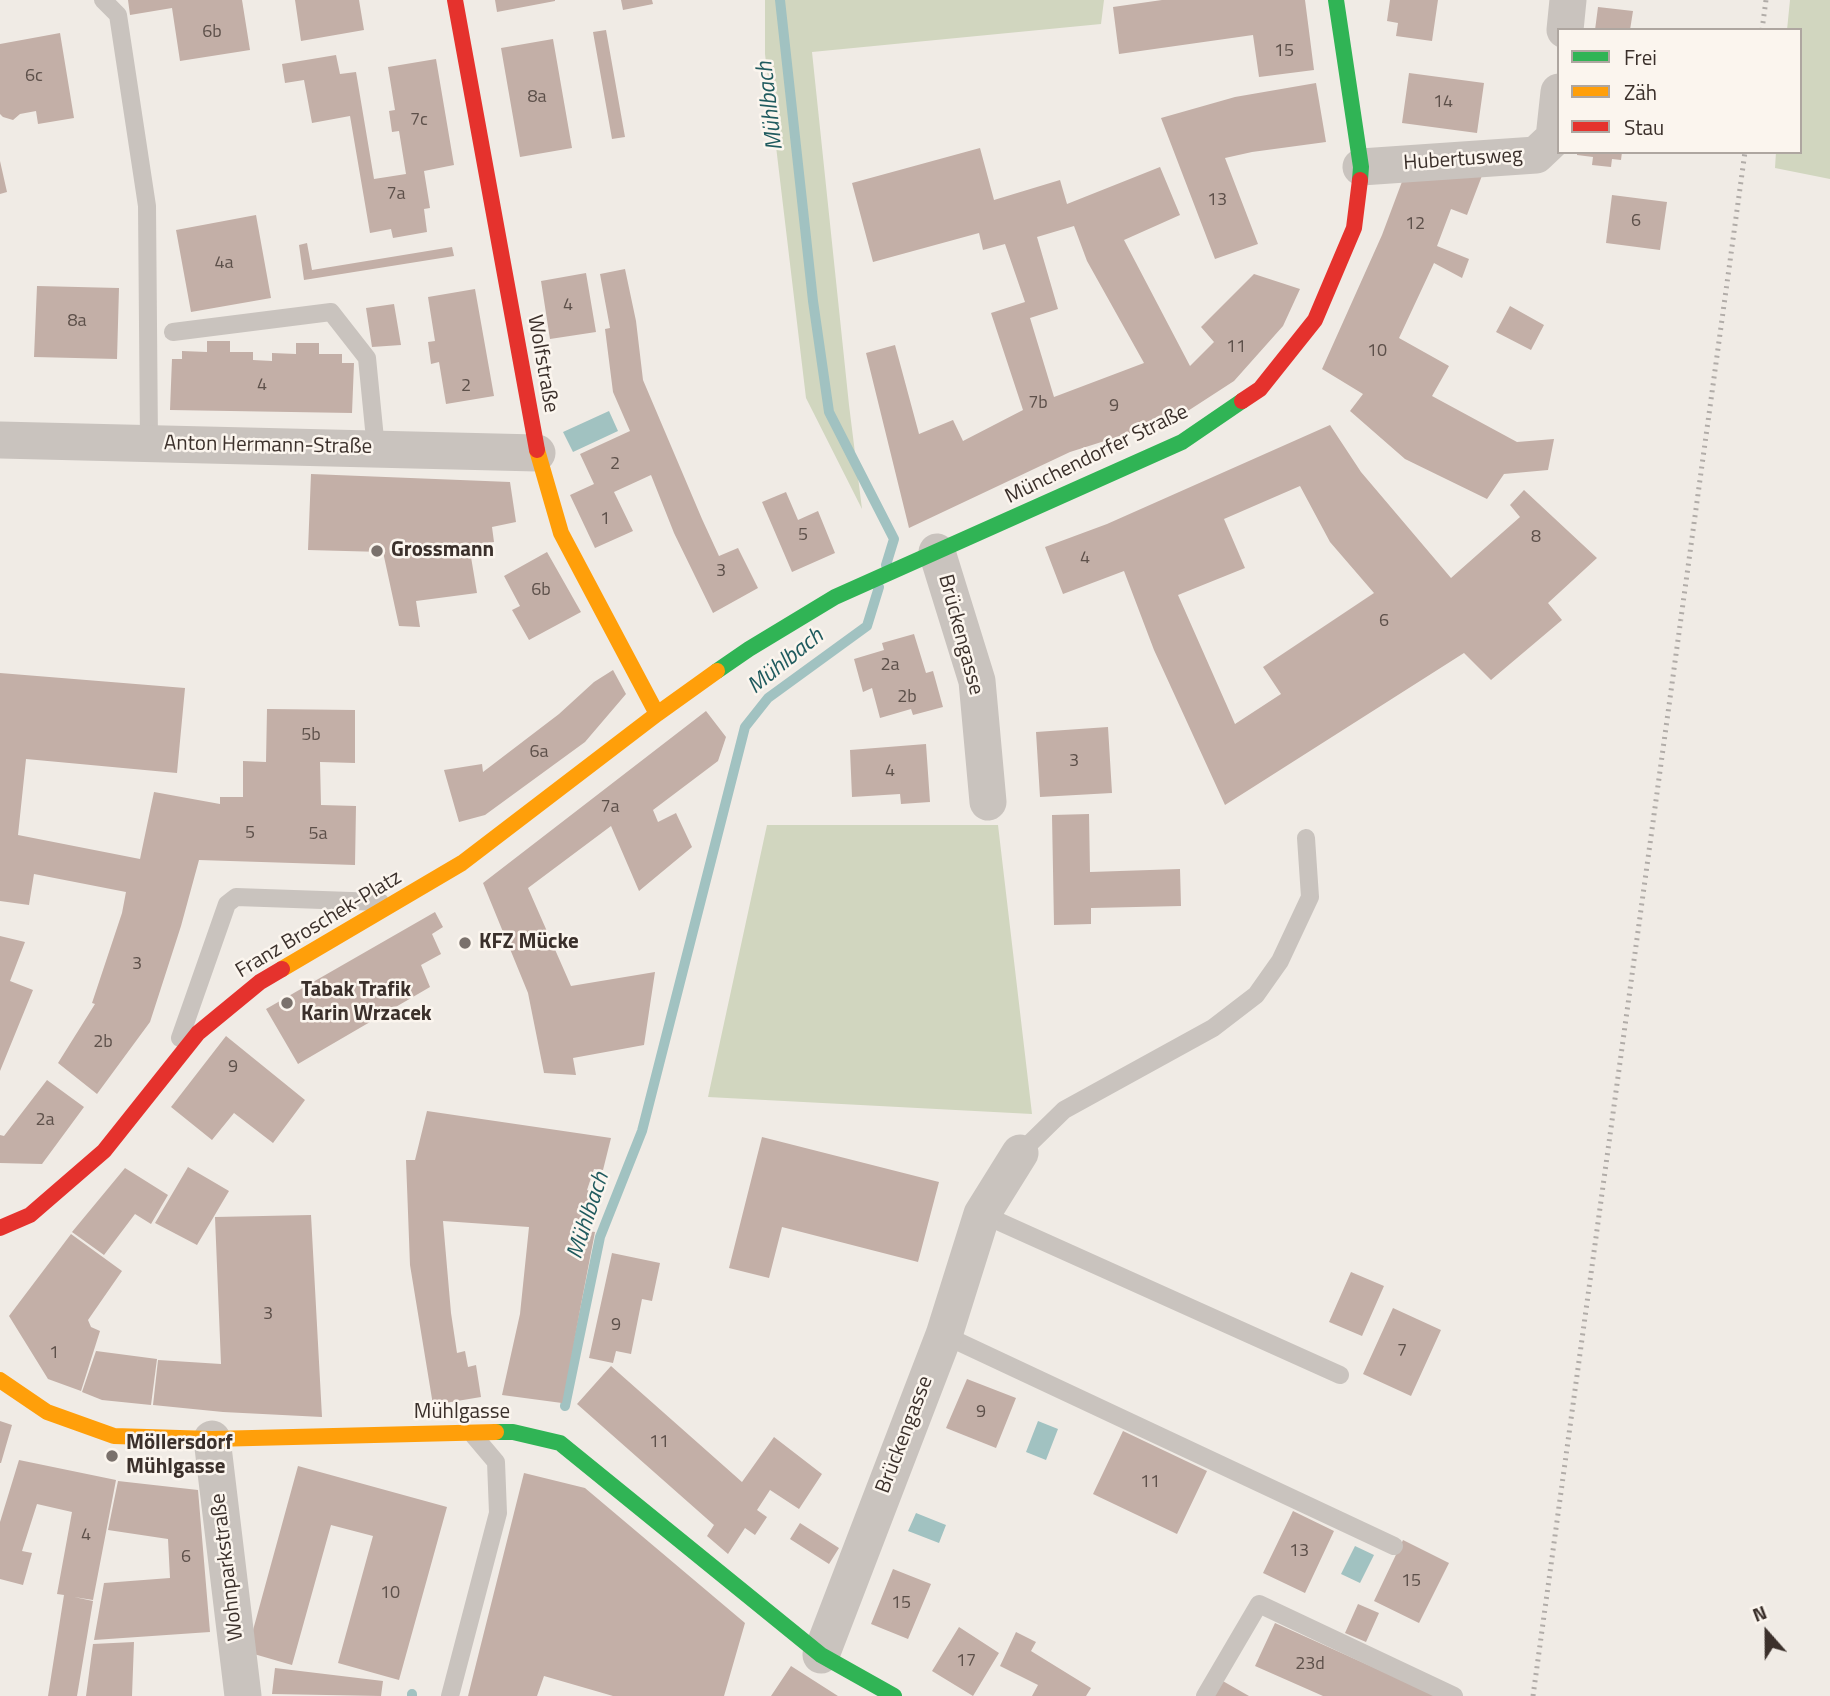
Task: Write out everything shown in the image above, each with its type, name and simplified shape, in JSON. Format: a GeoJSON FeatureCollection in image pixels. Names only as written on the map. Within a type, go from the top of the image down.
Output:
{"type":"FeatureCollection","features":[{"type":"Feature","properties":{"kind":"street","name":"Wolfstraße"},"geometry":{"type":"LineString","coordinates":[[455,0],[537,453],[561,533],[657,714]]}},
{"type":"Feature","properties":{"kind":"street","name":"Münchendorfer Straße"},"geometry":{"type":"LineString","coordinates":[[657,714],[749,649],[835,597],[1182,442],[1259,389],[1315,320],[1354,228],[1361,167],[1336,0]]}},
{"type":"Feature","properties":{"kind":"street"},"geometry":{"type":"LineString","coordinates":[[1565,28],[1568,0]]}},
{"type":"Feature","properties":{"kind":"street","name":"Hubertusweg"},"geometry":{"type":"LineString","coordinates":[[1361,167],[1536,155],[1554,138],[1557,110]]}},
{"type":"Feature","properties":{"kind":"street","name":"Anton Hermann-Straße"},"geometry":{"type":"LineString","coordinates":[[0,440],[537,453]]}},
{"type":"Feature","properties":{"kind":"street","name":"Brückengasse"},"geometry":{"type":"LineString","coordinates":[[921,559],[977,681],[988,802]]}},
{"type":"Feature","properties":{"kind":"street","name":"Franz Broschek-Platz"},"geometry":{"type":"LineString","coordinates":[[0,1228],[30,1215],[104,1151],[198,1032],[260,982],[462,863],[657,714]]}},
{"type":"Feature","properties":{"kind":"street","name":"Brückengasse"},"geometry":{"type":"LineString","coordinates":[[821,1655],[944,1335],[982,1214],[1020,1153]]}},
{"type":"Feature","properties":{"kind":"street","name":"Mühlgasse"},"geometry":{"type":"LineString","coordinates":[[0,1380],[47,1412],[114,1436],[212,1439],[513,1432],[560,1443],[821,1655],[894,1696]]}},
{"type":"Feature","properties":{"kind":"street","name":"Wohnparkstraße"},"geometry":{"type":"LineString","coordinates":[[212,1439],[243,1696]]}},
{"type":"Feature","properties":{"kind":"lane"},"geometry":{"type":"LineString","coordinates":[[103,0],[118,15],[147,206],[149,443]]}},
{"type":"Feature","properties":{"kind":"lane"},"geometry":{"type":"LineString","coordinates":[[173,332],[331,312],[368,358],[376,449]]}},
{"type":"Feature","properties":{"kind":"lane"},"geometry":{"type":"LineString","coordinates":[[1020,1153],[1064,1110],[1213,1028],[1256,995],[1280,961],[1310,897],[1306,838]]}},
{"type":"Feature","properties":{"kind":"lane"},"geometry":{"type":"LineString","coordinates":[[169,1069],[227,904],[236,897],[394,902]]}},
{"type":"Feature","properties":{"kind":"lane"},"geometry":{"type":"LineString","coordinates":[[982,1214],[1340,1374]]}},
{"type":"Feature","properties":{"kind":"lane"},"geometry":{"type":"LineString","coordinates":[[944,1335],[1394,1546]]}},
{"type":"Feature","properties":{"kind":"lane"},"geometry":{"type":"LineString","coordinates":[[450,1696],[498,1513],[496,1462],[471,1433]]}},
{"type":"Feature","properties":{"kind":"lane"},"geometry":{"type":"LineString","coordinates":[[1205,1696],[1259,1604],[1454,1696]]}},
{"type":"Feature","properties":{"kind":"green space"},"geometry":{"type":"Polygon","coordinates":[[[765,0],[1104,0],[1101,24],[812,52],[862,509],[806,398],[765,54],[765,0]]]}},
{"type":"Feature","properties":{"kind":"green space"},"geometry":{"type":"Polygon","coordinates":[[[1790,0],[1830,0],[1830,179],[1775,168],[1776,154],[1802,154],[1802,28],[1787,28],[1790,0]]]}},
{"type":"Feature","properties":{"kind":"green space"},"geometry":{"type":"Polygon","coordinates":[[[767,825],[998,825],[1032,1114],[708,1097],[767,825]]]}},
{"type":"Feature","properties":{"kind":"water"},"geometry":{"type":"Polygon","coordinates":[[[609,411],[618,431],[573,452],[563,432],[609,411]]]}},
{"type":"Feature","properties":{"kind":"water"},"geometry":{"type":"Polygon","coordinates":[[[1038,1421],[1058,1429],[1046,1460],[1026,1452],[1038,1421]]]}},
{"type":"Feature","properties":{"kind":"water"},"geometry":{"type":"Polygon","coordinates":[[[916,1513],[946,1525],[939,1543],[908,1531],[916,1513]]]}},
{"type":"Feature","properties":{"kind":"water"},"geometry":{"type":"Polygon","coordinates":[[[1355,1546],[1374,1555],[1360,1583],[1341,1574],[1355,1546]]]}},
{"type":"Feature","properties":{"kind":"building"},"geometry":{"type":"Polygon","coordinates":[[[128,0],[242,0],[250,50],[180,61],[172,8],[130,15],[128,0]]]}},
{"type":"Feature","properties":{"kind":"building"},"geometry":{"type":"Polygon","coordinates":[[[295,0],[359,0],[364,30],[301,41],[295,0]]]}},
{"type":"Feature","properties":{"kind":"building"},"geometry":{"type":"Polygon","coordinates":[[[495,0],[555,0],[555,1],[497,12],[495,0]]]}},
{"type":"Feature","properties":{"kind":"building"},"geometry":{"type":"Polygon","coordinates":[[[621,0],[652,0],[653,4],[623,10],[621,0]]]}},
{"type":"Feature","properties":{"kind":"building"},"geometry":{"type":"Polygon","coordinates":[[[1162,0],[1305,0],[1314,70],[1259,77],[1253,35],[1119,54],[1113,7],[1162,0]]]}},
{"type":"Feature","properties":{"kind":"building"},"geometry":{"type":"Polygon","coordinates":[[[1390,0],[1438,0],[1432,41],[1396,36],[1398,23],[1387,21],[1390,0]]]}},
{"type":"Feature","properties":{"kind":"building"},"geometry":{"type":"Polygon","coordinates":[[[1598,7],[1633,11],[1630,28],[1595,28],[1598,7]]]}},
{"type":"Feature","properties":{"kind":"building"},"geometry":{"type":"Polygon","coordinates":[[[606,30],[625,137],[612,139],[593,32],[606,30]]]}},
{"type":"Feature","properties":{"kind":"building"},"geometry":{"type":"Polygon","coordinates":[[[60,33],[74,118],[38,124],[36,111],[20,114],[13,120],[3,117],[0,114],[0,44],[60,33]]]}},
{"type":"Feature","properties":{"kind":"building"},"geometry":{"type":"Polygon","coordinates":[[[553,39],[572,148],[520,157],[501,48],[553,39]]]}},
{"type":"Feature","properties":{"kind":"building"},"geometry":{"type":"Polygon","coordinates":[[[336,55],[340,74],[356,72],[374,179],[406,174],[399,131],[392,132],[389,111],[395,110],[388,67],[436,59],[454,165],[424,171],[430,208],[424,209],[427,232],[393,238],[391,229],[370,233],[350,116],[312,123],[304,80],[285,83],[282,64],[336,55]]]}},
{"type":"Feature","properties":{"kind":"building"},"geometry":{"type":"Polygon","coordinates":[[[1409,73],[1484,83],[1477,133],[1402,123],[1409,73]]]}},
{"type":"Feature","properties":{"kind":"building"},"geometry":{"type":"Polygon","coordinates":[[[1316,83],[1326,142],[1225,158],[1258,244],[1215,259],[1161,118],[1235,97],[1316,83]]]}},
{"type":"Feature","properties":{"kind":"building"},"geometry":{"type":"Polygon","coordinates":[[[980,148],[994,200],[1060,180],[1067,204],[1160,167],[1180,215],[1124,240],[1190,366],[1214,342],[1201,327],[1254,274],[1300,289],[1283,326],[1234,381],[1177,418],[1070,452],[909,528],[866,353],[895,345],[919,434],[953,420],[963,441],[1023,410],[991,313],[1025,302],[1005,244],[983,250],[979,233],[873,262],[852,183],[980,148]],[[1074,226],[1037,237],[1058,309],[1030,318],[1054,397],[1144,363],[1087,261],[1074,226]]]}},
{"type":"Feature","properties":{"kind":"building"},"geometry":{"type":"Polygon","coordinates":[[[1622,154],[1621,160],[1612,159],[1611,167],[1592,165],[1593,157],[1577,155],[1622,154]]]}},
{"type":"Feature","properties":{"kind":"building"},"geometry":{"type":"Polygon","coordinates":[[[0,161],[7,192],[0,194],[0,161]]]}},
{"type":"Feature","properties":{"kind":"building"},"geometry":{"type":"Polygon","coordinates":[[[1483,173],[1467,215],[1451,209],[1437,246],[1469,259],[1462,278],[1434,263],[1399,338],[1449,366],[1432,396],[1517,442],[1554,439],[1548,470],[1504,474],[1487,499],[1405,459],[1350,411],[1363,394],[1322,369],[1382,235],[1403,179],[1483,173]]]}},
{"type":"Feature","properties":{"kind":"building"},"geometry":{"type":"Polygon","coordinates":[[[1612,195],[1667,202],[1660,250],[1606,243],[1612,195]]]}},
{"type":"Feature","properties":{"kind":"building"},"geometry":{"type":"Polygon","coordinates":[[[256,215],[271,298],[191,312],[176,230],[256,215]]]}},
{"type":"Feature","properties":{"kind":"building"},"geometry":{"type":"Polygon","coordinates":[[[307,243],[312,270],[452,247],[454,256],[304,280],[299,245],[307,243]]]}},
{"type":"Feature","properties":{"kind":"building"},"geometry":{"type":"Polygon","coordinates":[[[625,269],[636,321],[643,380],[719,556],[738,548],[758,588],[713,613],[674,533],[651,475],[614,492],[633,531],[595,548],[570,495],[594,484],[580,454],[630,431],[613,392],[605,329],[610,328],[600,274],[625,269]]]}},
{"type":"Feature","properties":{"kind":"building"},"geometry":{"type":"Polygon","coordinates":[[[586,273],[596,332],[550,339],[541,281],[586,273]]]}},
{"type":"Feature","properties":{"kind":"building"},"geometry":{"type":"Polygon","coordinates":[[[37,286],[119,288],[117,359],[34,357],[37,286]]]}},
{"type":"Feature","properties":{"kind":"building"},"geometry":{"type":"Polygon","coordinates":[[[475,289],[494,396],[446,404],[439,362],[431,364],[428,342],[435,341],[428,297],[475,289]]]}},
{"type":"Feature","properties":{"kind":"building"},"geometry":{"type":"Polygon","coordinates":[[[394,304],[401,345],[372,347],[366,308],[394,304]]]}},
{"type":"Feature","properties":{"kind":"building"},"geometry":{"type":"Polygon","coordinates":[[[1510,306],[1544,325],[1531,350],[1496,332],[1510,306]]]}},
{"type":"Feature","properties":{"kind":"building"},"geometry":{"type":"Polygon","coordinates":[[[207,341],[230,341],[230,352],[253,352],[253,360],[272,361],[272,353],[296,354],[296,343],[319,343],[319,354],[342,354],[342,363],[354,363],[352,413],[170,410],[172,359],[182,359],[182,351],[207,352],[207,341]]]}},
{"type":"Feature","properties":{"kind":"building"},"geometry":{"type":"Polygon","coordinates":[[[1330,425],[1361,472],[1451,578],[1520,517],[1510,505],[1524,490],[1597,558],[1548,603],[1562,620],[1491,680],[1464,653],[1225,805],[1154,650],[1124,571],[1063,594],[1045,547],[1107,524],[1330,425]],[[1300,486],[1224,519],[1245,568],[1178,595],[1235,724],[1281,694],[1263,667],[1374,593],[1330,542],[1300,486]]]}},
{"type":"Feature","properties":{"kind":"building"},"geometry":{"type":"Polygon","coordinates":[[[311,474],[510,482],[516,522],[492,527],[494,542],[469,545],[477,593],[416,601],[420,627],[399,626],[383,552],[308,550],[311,474]]]}},
{"type":"Feature","properties":{"kind":"building"},"geometry":{"type":"Polygon","coordinates":[[[786,492],[798,520],[818,511],[835,553],[792,572],[762,502],[786,492]]]}},
{"type":"Feature","properties":{"kind":"building"},"geometry":{"type":"Polygon","coordinates":[[[547,552],[581,612],[529,640],[512,610],[520,606],[504,576],[547,552]]]}},
{"type":"Feature","properties":{"kind":"building"},"geometry":{"type":"Polygon","coordinates":[[[914,634],[926,673],[933,671],[943,707],[913,715],[911,709],[880,718],[872,688],[863,692],[854,659],[884,650],[882,643],[914,634]]]}},
{"type":"Feature","properties":{"kind":"building"},"geometry":{"type":"Polygon","coordinates":[[[613,670],[626,694],[585,742],[485,815],[459,822],[444,770],[482,764],[483,772],[559,714],[594,682],[613,670]]]}},
{"type":"Feature","properties":{"kind":"building"},"geometry":{"type":"Polygon","coordinates":[[[0,673],[185,688],[177,773],[26,759],[18,835],[140,859],[154,792],[220,804],[220,797],[243,797],[243,761],[266,762],[267,709],[355,710],[355,763],[320,762],[321,805],[356,806],[355,865],[199,860],[150,1022],[97,1094],[58,1063],[95,1004],[92,1003],[122,913],[126,892],[34,874],[29,905],[0,901],[0,673]]]}},
{"type":"Feature","properties":{"kind":"building"},"geometry":{"type":"Polygon","coordinates":[[[706,711],[726,737],[718,761],[653,810],[658,822],[676,813],[692,847],[639,891],[611,826],[528,888],[571,986],[655,972],[644,1045],[573,1058],[576,1075],[544,1073],[528,993],[483,883],[706,711]]]}},
{"type":"Feature","properties":{"kind":"building"},"geometry":{"type":"Polygon","coordinates":[[[1108,727],[1112,793],[1040,797],[1036,732],[1108,727]]]}},
{"type":"Feature","properties":{"kind":"building"},"geometry":{"type":"Polygon","coordinates":[[[926,744],[930,802],[901,804],[900,794],[852,797],[850,750],[926,744]]]}},
{"type":"Feature","properties":{"kind":"building"},"geometry":{"type":"Polygon","coordinates":[[[1089,814],[1090,872],[1180,869],[1181,906],[1091,908],[1091,924],[1054,925],[1052,815],[1089,814]]]}},
{"type":"Feature","properties":{"kind":"building"},"geometry":{"type":"Polygon","coordinates":[[[435,912],[443,927],[432,934],[441,954],[421,965],[430,987],[298,1064],[266,1009],[435,912]]]}},
{"type":"Feature","properties":{"kind":"building"},"geometry":{"type":"Polygon","coordinates":[[[0,936],[25,942],[10,981],[33,990],[0,1071],[0,936]]]}},
{"type":"Feature","properties":{"kind":"building"},"geometry":{"type":"Polygon","coordinates":[[[226,1036],[305,1100],[273,1143],[234,1113],[212,1140],[171,1107],[226,1036]]]}},
{"type":"Feature","properties":{"kind":"building"},"geometry":{"type":"Polygon","coordinates":[[[47,1080],[84,1107],[42,1164],[0,1163],[0,1135],[4,1136],[47,1080]]]}},
{"type":"Feature","properties":{"kind":"building"},"geometry":{"type":"Polygon","coordinates":[[[427,1111],[611,1138],[603,1170],[594,1169],[587,1190],[595,1193],[582,1230],[595,1232],[562,1403],[502,1395],[520,1314],[529,1227],[443,1221],[457,1353],[465,1351],[468,1367],[476,1365],[481,1397],[433,1405],[410,1265],[406,1160],[415,1160],[427,1111]]]}},
{"type":"Feature","properties":{"kind":"building"},"geometry":{"type":"Polygon","coordinates":[[[762,1137],[939,1182],[918,1262],[782,1227],[769,1278],[729,1268],[762,1137]]]}},
{"type":"Feature","properties":{"kind":"building"},"geometry":{"type":"Polygon","coordinates":[[[188,1167],[229,1191],[197,1245],[155,1223],[188,1167]]]}},
{"type":"Feature","properties":{"kind":"building"},"geometry":{"type":"Polygon","coordinates":[[[125,1168],[168,1195],[151,1224],[135,1214],[104,1255],[72,1232],[125,1168]]]}},
{"type":"Feature","properties":{"kind":"building"},"geometry":{"type":"Polygon","coordinates":[[[311,1215],[322,1417],[153,1405],[158,1360],[221,1364],[215,1217],[311,1215]]]}},
{"type":"Feature","properties":{"kind":"building"},"geometry":{"type":"Polygon","coordinates":[[[71,1234],[122,1271],[88,1320],[91,1327],[100,1331],[81,1391],[48,1379],[9,1316],[71,1234]]]}},
{"type":"Feature","properties":{"kind":"building"},"geometry":{"type":"Polygon","coordinates":[[[612,1253],[660,1263],[652,1301],[642,1299],[631,1354],[616,1351],[613,1363],[589,1358],[612,1253]]]}},
{"type":"Feature","properties":{"kind":"building"},"geometry":{"type":"Polygon","coordinates":[[[1351,1272],[1384,1286],[1362,1336],[1329,1322],[1351,1272]]]}},
{"type":"Feature","properties":{"kind":"building"},"geometry":{"type":"Polygon","coordinates":[[[1393,1308],[1441,1330],[1411,1396],[1363,1374],[1393,1308]]]}},
{"type":"Feature","properties":{"kind":"building"},"geometry":{"type":"Polygon","coordinates":[[[96,1351],[157,1359],[151,1405],[102,1400],[82,1392],[96,1351]]]}},
{"type":"Feature","properties":{"kind":"building"},"geometry":{"type":"Polygon","coordinates":[[[611,1366],[742,1482],[774,1437],[822,1474],[799,1509],[770,1490],[757,1510],[767,1517],[755,1535],[745,1528],[728,1554],[707,1536],[714,1525],[577,1404],[611,1366]]]}},
{"type":"Feature","properties":{"kind":"building"},"geometry":{"type":"Polygon","coordinates":[[[967,1379],[1016,1398],[996,1448],[946,1428],[967,1379]]]}},
{"type":"Feature","properties":{"kind":"building"},"geometry":{"type":"Polygon","coordinates":[[[0,1421],[12,1425],[1,1463],[0,1463],[0,1421]]]}},
{"type":"Feature","properties":{"kind":"building"},"geometry":{"type":"Polygon","coordinates":[[[1123,1431],[1207,1471],[1177,1534],[1093,1494],[1123,1431]]]}},
{"type":"Feature","properties":{"kind":"building"},"geometry":{"type":"Polygon","coordinates":[[[19,1460],[116,1480],[93,1600],[74,1597],[93,1601],[77,1696],[48,1696],[64,1595],[57,1594],[72,1512],[37,1504],[22,1551],[32,1553],[23,1585],[0,1579],[0,1522],[19,1460]]]}},
{"type":"Feature","properties":{"kind":"building"},"geometry":{"type":"Polygon","coordinates":[[[298,1466],[447,1507],[399,1680],[338,1663],[373,1536],[331,1525],[292,1665],[247,1652],[298,1466]]]}},
{"type":"Feature","properties":{"kind":"building"},"geometry":{"type":"Polygon","coordinates":[[[524,1473],[585,1488],[745,1623],[724,1696],[613,1696],[544,1676],[537,1696],[468,1696],[524,1473]]]}},
{"type":"Feature","properties":{"kind":"building"},"geometry":{"type":"Polygon","coordinates":[[[118,1481],[198,1490],[210,1632],[94,1640],[104,1583],[170,1578],[168,1539],[108,1530],[118,1481]]]}},
{"type":"Feature","properties":{"kind":"building"},"geometry":{"type":"Polygon","coordinates":[[[1293,1511],[1334,1531],[1305,1593],[1263,1573],[1293,1511]]]}},
{"type":"Feature","properties":{"kind":"building"},"geometry":{"type":"Polygon","coordinates":[[[800,1523],[839,1548],[829,1564],[790,1539],[800,1523]]]}},
{"type":"Feature","properties":{"kind":"building"},"geometry":{"type":"Polygon","coordinates":[[[1403,1540],[1449,1563],[1419,1623],[1374,1601],[1403,1540]]]}},
{"type":"Feature","properties":{"kind":"building"},"geometry":{"type":"Polygon","coordinates":[[[893,1569],[931,1584],[908,1639],[871,1624],[893,1569]]]}},
{"type":"Feature","properties":{"kind":"building"},"geometry":{"type":"Polygon","coordinates":[[[1358,1604],[1379,1613],[1366,1642],[1345,1633],[1358,1604]]]}},
{"type":"Feature","properties":{"kind":"building"},"geometry":{"type":"Polygon","coordinates":[[[1275,1623],[1437,1696],[1323,1696],[1255,1666],[1275,1623]]]}},
{"type":"Feature","properties":{"kind":"building"},"geometry":{"type":"Polygon","coordinates":[[[959,1627],[999,1653],[973,1696],[932,1671],[959,1627]]]}},
{"type":"Feature","properties":{"kind":"building"},"geometry":{"type":"Polygon","coordinates":[[[1016,1632],[1036,1642],[1031,1651],[1091,1688],[1086,1696],[1032,1696],[1038,1685],[1000,1666],[1016,1632]]]}},
{"type":"Feature","properties":{"kind":"building"},"geometry":{"type":"Polygon","coordinates":[[[134,1642],[132,1696],[86,1696],[93,1644],[134,1642]]]}},
{"type":"Feature","properties":{"kind":"building"},"geometry":{"type":"Polygon","coordinates":[[[791,1666],[838,1696],[771,1696],[791,1666]]]}},
{"type":"Feature","properties":{"kind":"building"},"geometry":{"type":"Polygon","coordinates":[[[275,1668],[383,1681],[381,1696],[272,1694],[275,1668]]]}},
{"type":"Feature","properties":{"kind":"building"},"geometry":{"type":"Polygon","coordinates":[[[1221,1680],[1249,1696],[1211,1696],[1221,1680]]]}},
{"type":"Feature","properties":{"kind":"waterway","name":"Mühlbach"},"geometry":{"type":"LineString","coordinates":[[780,0],[813,301],[829,412],[894,539],[886,565]]}},
{"type":"Feature","properties":{"kind":"waterway","name":"Mühlbach"},"geometry":{"type":"LineString","coordinates":[[565,1406],[600,1237],[642,1131],[745,727],[768,698],[867,626],[879,587]]}},
{"type":"Feature","properties":{"kind":"railway"},"geometry":{"type":"LineString","coordinates":[[1762,28],[1766,0]]}},
{"type":"Feature","properties":{"kind":"railway"},"geometry":{"type":"LineString","coordinates":[[1533,1696],[1745,154]]}},
{"type":"Feature","properties":{"kind":"traffic: fast"},"geometry":{"type":"LineString","coordinates":[[1336,0],[1361,167],[1360,180]]}},
{"type":"Feature","properties":{"kind":"traffic: fast"},"geometry":{"type":"LineString","coordinates":[[717,671],[835,597],[1182,442],[1242,401]]}},
{"type":"Feature","properties":{"kind":"traffic: fast"},"geometry":{"type":"LineString","coordinates":[[496,1432],[513,1432],[560,1443],[821,1655],[894,1696]]}},
{"type":"Feature","properties":{"kind":"traffic: slow"},"geometry":{"type":"LineString","coordinates":[[537,450],[561,533],[657,714]]}},
{"type":"Feature","properties":{"kind":"traffic: slow"},"geometry":{"type":"LineString","coordinates":[[282,969],[462,863],[717,671]]}},
{"type":"Feature","properties":{"kind":"traffic: slow"},"geometry":{"type":"LineString","coordinates":[[0,1380],[47,1412],[114,1436],[212,1439],[496,1432]]}},
{"type":"Feature","properties":{"kind":"traffic: jam"},"geometry":{"type":"LineString","coordinates":[[455,0],[537,450]]}},
{"type":"Feature","properties":{"kind":"traffic: jam"},"geometry":{"type":"LineString","coordinates":[[1242,401],[1260,389],[1315,320],[1354,228],[1360,180]]}},
{"type":"Feature","properties":{"kind":"traffic: jam"},"geometry":{"type":"LineString","coordinates":[[0,1228],[30,1215],[104,1151],[198,1033],[260,982],[282,969]]}},
{"type":"Feature","properties":{"kind":"place","name":"Grossmann"},"geometry":{"type":"Point","coordinates":[377,551]}},
{"type":"Feature","properties":{"kind":"place","name":"KFZ Mücke"},"geometry":{"type":"Point","coordinates":[465,943]}},
{"type":"Feature","properties":{"kind":"place","name":"Tabak Trafik Karin Wrzacek"},"geometry":{"type":"Point","coordinates":[287,1003]}},
{"type":"Feature","properties":{"kind":"place","name":"Möllersdorf Mühlgasse"},"geometry":{"type":"Point","coordinates":[112,1456]}}]}
